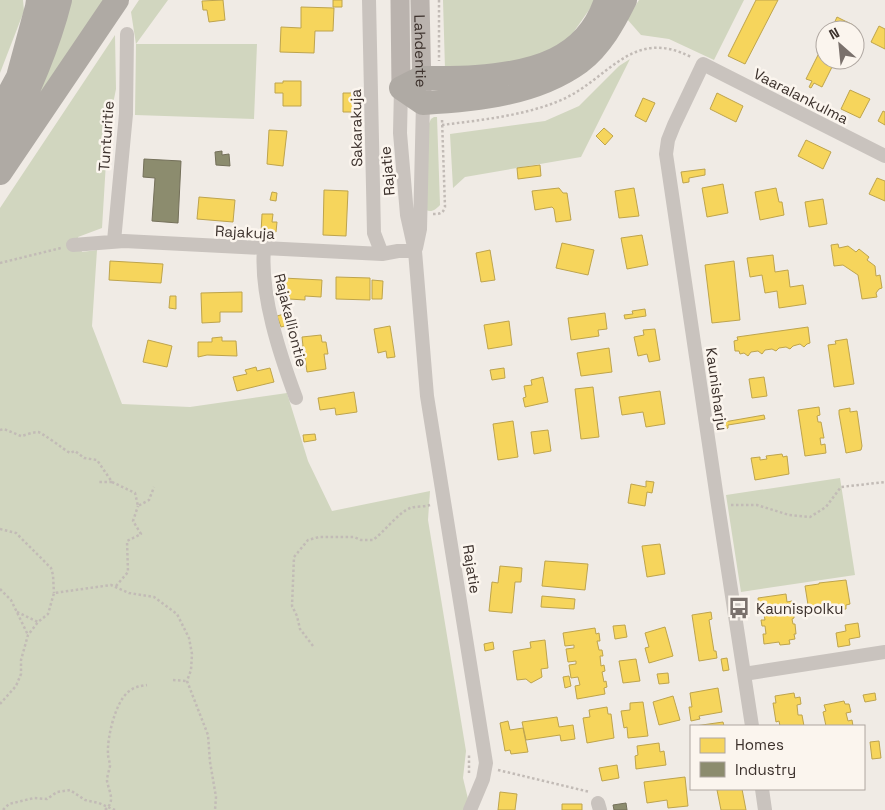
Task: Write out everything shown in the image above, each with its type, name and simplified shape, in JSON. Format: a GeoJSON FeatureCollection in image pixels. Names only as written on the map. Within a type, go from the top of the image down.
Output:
{"type":"FeatureCollection","features":[{"type":"Feature","properties":{"kind":"highway"},"geometry":{"type":"LineString","coordinates":[[0,110],[18,76],[38,0]]}},
{"type":"Feature","properties":{"kind":"highway"},"geometry":{"type":"LineString","coordinates":[[0,148],[39,60],[56,16],[60,0]]}},
{"type":"Feature","properties":{"kind":"highway"},"geometry":{"type":"LineString","coordinates":[[0,173],[117,0]]}},
{"type":"Feature","properties":{"kind":"highway"},"geometry":{"type":"LineString","coordinates":[[606,0],[603,10],[588,34],[574,49],[545,65],[514,74],[411,83],[423,103],[522,90],[553,79],[581,61],[596,46],[609,29],[625,0]]}},
{"type":"Feature","properties":{"kind":"main road","name":"Lahdentie"},"geometry":{"type":"LineString","coordinates":[[400,0],[411,83]]}},
{"type":"Feature","properties":{"kind":"main road","name":"Lahdentie"},"geometry":{"type":"LineString","coordinates":[[411,83],[420,0]]}},
{"type":"Feature","properties":{"kind":"street","name":"Sakarakuja"},"geometry":{"type":"LineString","coordinates":[[369,0],[374,233],[382,254]]}},
{"type":"Feature","properties":{"kind":"street","name":"Tunturitie"},"geometry":{"type":"LineString","coordinates":[[114,241],[126,114],[127,34]]}},
{"type":"Feature","properties":{"kind":"street","name":"Vaaralankulma"},"geometry":{"type":"LineString","coordinates":[[703,64],[885,156]]}},
{"type":"Feature","properties":{"kind":"street","name":"Kaunisharju"},"geometry":{"type":"LineString","coordinates":[[703,64],[674,125],[668,140],[666,154],[752,725]]}},
{"type":"Feature","properties":{"kind":"street","name":"Rajatie"},"geometry":{"type":"LineString","coordinates":[[411,83],[400,133],[407,215],[415,251],[428,396],[486,763]]}},
{"type":"Feature","properties":{"kind":"street","name":"Rajatie"},"geometry":{"type":"LineString","coordinates":[[415,251],[421,215],[423,103]]}},
{"type":"Feature","properties":{"kind":"street","name":"Rajakuja"},"geometry":{"type":"LineString","coordinates":[[73,246],[114,241],[382,254],[398,251],[415,251]]}},
{"type":"Feature","properties":{"kind":"street","name":"Rajakalliontie"},"geometry":{"type":"LineString","coordinates":[[264,249],[263,276],[284,364],[296,398]]}},
{"type":"Feature","properties":{"kind":"street"},"geometry":{"type":"LineString","coordinates":[[744,674],[885,652]]}},
{"type":"Feature","properties":{"kind":"street"},"geometry":{"type":"LineString","coordinates":[[470,810],[483,779],[486,763]]}},
{"type":"Feature","properties":{"kind":"street"},"geometry":{"type":"LineString","coordinates":[[762,790],[766,810]]}},
{"type":"Feature","properties":{"kind":"path"},"geometry":{"type":"LineString","coordinates":[[421,215],[441,214],[444,211],[442,125]]}},
{"type":"Feature","properties":{"kind":"path"},"geometry":{"type":"LineString","coordinates":[[0,263],[48,250],[73,246]]}},
{"type":"Feature","properties":{"kind":"path"},"geometry":{"type":"LineString","coordinates":[[0,430],[4,428],[21,436],[36,432],[43,434],[49,440],[70,452],[75,451],[84,458],[97,460],[112,482]]}},
{"type":"Feature","properties":{"kind":"path"},"geometry":{"type":"LineString","coordinates":[[98,482],[112,482],[135,493],[138,506],[133,521],[140,534],[128,541],[128,572],[115,587]]}},
{"type":"Feature","properties":{"kind":"path"},"geometry":{"type":"LineString","coordinates":[[718,505],[758,505],[789,515],[810,517],[826,507],[841,487],[885,482]]}},
{"type":"Feature","properties":{"kind":"path"},"geometry":{"type":"LineString","coordinates":[[138,506],[149,500],[154,487]]}},
{"type":"Feature","properties":{"kind":"path"},"geometry":{"type":"LineString","coordinates":[[313,646],[300,629],[292,606],[294,557],[308,540],[319,537],[354,537],[361,540],[373,540],[388,528],[392,521],[410,508],[422,508],[435,504]]}},
{"type":"Feature","properties":{"kind":"path"},"geometry":{"type":"LineString","coordinates":[[0,529],[16,533],[51,568],[54,593],[48,614],[38,622],[28,635],[21,660],[21,674],[16,686],[0,704]]}},
{"type":"Feature","properties":{"kind":"path"},"geometry":{"type":"LineString","coordinates":[[54,593],[111,585],[129,593],[154,597],[177,614],[189,638],[192,654],[191,670],[187,681],[208,735],[216,797],[215,810]]}},
{"type":"Feature","properties":{"kind":"path"},"geometry":{"type":"LineString","coordinates":[[0,589],[11,600],[28,635]]}},
{"type":"Feature","properties":{"kind":"path"},"geometry":{"type":"LineString","coordinates":[[15,611],[38,622]]}},
{"type":"Feature","properties":{"kind":"path"},"geometry":{"type":"LineString","coordinates":[[173,680],[187,681]]}},
{"type":"Feature","properties":{"kind":"path"},"geometry":{"type":"LineString","coordinates":[[106,810],[109,807],[112,796],[107,780],[110,765],[108,753],[113,720],[120,703],[128,692],[138,686],[146,685]]}},
{"type":"Feature","properties":{"kind":"path"},"geometry":{"type":"LineString","coordinates":[[486,763],[494,769],[590,791],[599,806]]}},
{"type":"Feature","properties":{"kind":"path"},"geometry":{"type":"LineString","coordinates":[[3,810],[9,804],[34,798],[47,798],[57,792],[70,790],[85,800],[99,803],[115,810]]}},
{"type":"Feature","properties":{"kind":"green space"},"geometry":{"type":"Polygon","coordinates":[[[0,0],[23,0],[24,11],[0,73],[0,0]]]}},
{"type":"Feature","properties":{"kind":"green space"},"geometry":{"type":"Polygon","coordinates":[[[69,0],[107,0],[30,114],[69,0]]]}},
{"type":"Feature","properties":{"kind":"green space"},"geometry":{"type":"Polygon","coordinates":[[[139,0],[168,0],[136,44],[131,12],[139,0]]]}},
{"type":"Feature","properties":{"kind":"green space"},"geometry":{"type":"Polygon","coordinates":[[[443,0],[596,0],[568,40],[521,64],[445,69],[443,0]]]}},
{"type":"Feature","properties":{"kind":"green space"},"geometry":{"type":"Polygon","coordinates":[[[639,0],[744,0],[714,60],[669,39],[641,35],[627,19],[639,0]]]}},
{"type":"Feature","properties":{"kind":"green space"},"geometry":{"type":"Polygon","coordinates":[[[115,35],[116,89],[108,129],[102,228],[78,237],[82,252],[97,250],[92,326],[122,404],[190,407],[287,393],[308,461],[332,511],[430,491],[428,520],[466,751],[463,778],[469,803],[465,810],[0,810],[0,208],[115,35]]]}},
{"type":"Feature","properties":{"kind":"green space"},"geometry":{"type":"Polygon","coordinates":[[[136,44],[257,44],[254,119],[135,115],[136,44]]]}},
{"type":"Feature","properties":{"kind":"green space"},"geometry":{"type":"Polygon","coordinates":[[[630,59],[581,157],[465,177],[453,188],[450,134],[545,121],[579,106],[619,66],[630,59]]]}},
{"type":"Feature","properties":{"kind":"green space"},"geometry":{"type":"Polygon","coordinates":[[[437,117],[440,205],[430,211],[426,210],[426,130],[431,119],[437,117]]]}},
{"type":"Feature","properties":{"kind":"green space"},"geometry":{"type":"Polygon","coordinates":[[[840,478],[855,575],[741,592],[726,495],[840,478]]]}},
{"type":"Feature","properties":{"kind":"building: Homes"},"geometry":{"type":"Polygon","coordinates":[[[223,0],[225,20],[209,22],[207,10],[203,10],[202,1],[223,0]]]}},
{"type":"Feature","properties":{"kind":"building: Homes"},"geometry":{"type":"Polygon","coordinates":[[[333,0],[342,0],[342,7],[333,7],[333,0]]]}},
{"type":"Feature","properties":{"kind":"building: Homes"},"geometry":{"type":"Polygon","coordinates":[[[756,0],[778,0],[745,64],[728,56],[756,0]]]}},
{"type":"Feature","properties":{"kind":"building: Homes"},"geometry":{"type":"Polygon","coordinates":[[[301,7],[334,8],[333,31],[315,31],[314,53],[280,52],[281,27],[301,28],[301,7]]]}},
{"type":"Feature","properties":{"kind":"building: Homes"},"geometry":{"type":"Polygon","coordinates":[[[879,26],[885,29],[885,49],[871,42],[879,26]]]}},
{"type":"Feature","properties":{"kind":"building: Homes"},"geometry":{"type":"Polygon","coordinates":[[[815,61],[815,70],[830,70],[822,87],[814,83],[811,88],[809,87],[812,81],[806,79],[815,61]]]}},
{"type":"Feature","properties":{"kind":"building: Homes"},"geometry":{"type":"Polygon","coordinates":[[[283,81],[301,81],[301,106],[283,106],[283,93],[275,93],[275,83],[283,83],[283,81]]]}},
{"type":"Feature","properties":{"kind":"building: Homes"},"geometry":{"type":"Polygon","coordinates":[[[850,90],[870,99],[860,118],[841,109],[850,90]]]}},
{"type":"Feature","properties":{"kind":"building: Homes"},"geometry":{"type":"Polygon","coordinates":[[[343,93],[357,93],[357,112],[343,112],[343,93]]]}},
{"type":"Feature","properties":{"kind":"building: Homes"},"geometry":{"type":"Polygon","coordinates":[[[717,93],[743,106],[736,122],[710,109],[717,93]]]}},
{"type":"Feature","properties":{"kind":"building: Homes"},"geometry":{"type":"Polygon","coordinates":[[[643,98],[655,103],[646,122],[635,116],[643,98]]]}},
{"type":"Feature","properties":{"kind":"building: Homes"},"geometry":{"type":"Polygon","coordinates":[[[883,111],[885,112],[885,125],[878,121],[883,111]]]}},
{"type":"Feature","properties":{"kind":"building: Homes"},"geometry":{"type":"Polygon","coordinates":[[[604,128],[613,136],[605,145],[596,136],[604,128]]]}},
{"type":"Feature","properties":{"kind":"building: Homes"},"geometry":{"type":"Polygon","coordinates":[[[269,130],[287,131],[283,166],[267,164],[269,130]]]}},
{"type":"Feature","properties":{"kind":"building: Homes"},"geometry":{"type":"Polygon","coordinates":[[[806,140],[831,152],[823,169],[798,156],[806,140]]]}},
{"type":"Feature","properties":{"kind":"building: Homes"},"geometry":{"type":"Polygon","coordinates":[[[540,165],[541,176],[518,179],[517,168],[540,165]]]}},
{"type":"Feature","properties":{"kind":"building: Homes"},"geometry":{"type":"Polygon","coordinates":[[[705,169],[705,175],[689,178],[689,182],[683,183],[681,172],[705,169]]]}},
{"type":"Feature","properties":{"kind":"building: Homes"},"geometry":{"type":"Polygon","coordinates":[[[877,178],[885,181],[885,201],[869,194],[877,178]]]}},
{"type":"Feature","properties":{"kind":"building: Homes"},"geometry":{"type":"Polygon","coordinates":[[[723,184],[728,213],[707,217],[702,188],[723,184]]]}},
{"type":"Feature","properties":{"kind":"building: Homes"},"geometry":{"type":"Polygon","coordinates":[[[559,188],[563,193],[567,193],[571,220],[556,222],[552,207],[535,210],[532,191],[559,188]]]}},
{"type":"Feature","properties":{"kind":"building: Homes"},"geometry":{"type":"Polygon","coordinates":[[[634,188],[639,216],[619,218],[615,191],[634,188]]]}},
{"type":"Feature","properties":{"kind":"building: Homes"},"geometry":{"type":"Polygon","coordinates":[[[776,188],[779,202],[782,202],[784,215],[760,220],[755,192],[776,188]]]}},
{"type":"Feature","properties":{"kind":"building: Homes"},"geometry":{"type":"Polygon","coordinates":[[[324,190],[348,191],[346,236],[323,235],[324,190]]]}},
{"type":"Feature","properties":{"kind":"building: Homes"},"geometry":{"type":"Polygon","coordinates":[[[272,192],[277,193],[276,201],[270,200],[272,192]]]}},
{"type":"Feature","properties":{"kind":"building: Homes"},"geometry":{"type":"Polygon","coordinates":[[[199,197],[235,200],[233,222],[197,219],[199,197]]]}},
{"type":"Feature","properties":{"kind":"building: Homes"},"geometry":{"type":"Polygon","coordinates":[[[823,199],[827,224],[809,227],[805,202],[823,199]]]}},
{"type":"Feature","properties":{"kind":"building: Homes"},"geometry":{"type":"Polygon","coordinates":[[[262,214],[273,214],[272,222],[277,222],[276,232],[261,233],[262,214]]]}},
{"type":"Feature","properties":{"kind":"building: Homes"},"geometry":{"type":"Polygon","coordinates":[[[642,235],[648,265],[627,269],[621,238],[642,235]]]}},
{"type":"Feature","properties":{"kind":"building: Homes"},"geometry":{"type":"Polygon","coordinates":[[[562,243],[594,250],[588,275],[556,268],[562,243]]]}},
{"type":"Feature","properties":{"kind":"building: Homes"},"geometry":{"type":"Polygon","coordinates":[[[838,244],[839,248],[848,246],[856,252],[859,249],[869,257],[867,260],[875,266],[876,276],[880,275],[882,288],[876,293],[877,297],[862,299],[858,275],[843,265],[834,266],[831,245],[838,244]]]}},
{"type":"Feature","properties":{"kind":"building: Homes"},"geometry":{"type":"Polygon","coordinates":[[[490,250],[495,280],[481,282],[476,253],[490,250]]]}},
{"type":"Feature","properties":{"kind":"building: Homes"},"geometry":{"type":"Polygon","coordinates":[[[773,255],[775,272],[788,270],[790,287],[803,285],[806,304],[779,308],[777,291],[765,293],[762,275],[750,277],[747,258],[773,255]]]}},
{"type":"Feature","properties":{"kind":"building: Homes"},"geometry":{"type":"Polygon","coordinates":[[[110,261],[163,264],[161,283],[109,280],[110,261]]]}},
{"type":"Feature","properties":{"kind":"building: Homes"},"geometry":{"type":"Polygon","coordinates":[[[734,261],[740,320],[712,323],[705,265],[734,261]]]}},
{"type":"Feature","properties":{"kind":"building: Homes"},"geometry":{"type":"Polygon","coordinates":[[[336,277],[370,278],[370,300],[336,299],[336,277]]]}},
{"type":"Feature","properties":{"kind":"building: Homes"},"geometry":{"type":"Polygon","coordinates":[[[283,278],[322,280],[321,297],[305,296],[305,300],[289,299],[289,295],[283,294],[283,278]]]}},
{"type":"Feature","properties":{"kind":"building: Homes"},"geometry":{"type":"Polygon","coordinates":[[[372,280],[383,281],[382,299],[372,299],[372,280]]]}},
{"type":"Feature","properties":{"kind":"building: Homes"},"geometry":{"type":"Polygon","coordinates":[[[242,292],[242,312],[220,312],[220,322],[202,323],[201,293],[242,292]]]}},
{"type":"Feature","properties":{"kind":"building: Homes"},"geometry":{"type":"Polygon","coordinates":[[[170,296],[176,296],[176,309],[169,308],[170,296]]]}},
{"type":"Feature","properties":{"kind":"building: Homes"},"geometry":{"type":"Polygon","coordinates":[[[645,309],[646,316],[625,319],[624,315],[633,314],[632,311],[645,309]]]}},
{"type":"Feature","properties":{"kind":"building: Homes"},"geometry":{"type":"Polygon","coordinates":[[[605,313],[607,329],[598,330],[599,336],[571,340],[568,318],[605,313]]]}},
{"type":"Feature","properties":{"kind":"building: Homes"},"geometry":{"type":"Polygon","coordinates":[[[284,314],[288,325],[281,327],[277,316],[284,314]]]}},
{"type":"Feature","properties":{"kind":"building: Homes"},"geometry":{"type":"Polygon","coordinates":[[[509,321],[512,345],[488,349],[484,325],[509,321]]]}},
{"type":"Feature","properties":{"kind":"building: Homes"},"geometry":{"type":"Polygon","coordinates":[[[390,326],[395,357],[387,358],[386,351],[378,353],[374,329],[390,326]]]}},
{"type":"Feature","properties":{"kind":"building: Homes"},"geometry":{"type":"Polygon","coordinates":[[[808,327],[810,343],[804,347],[800,344],[790,349],[786,347],[779,348],[776,351],[772,349],[765,350],[762,354],[758,351],[751,352],[748,356],[735,351],[734,341],[738,340],[737,337],[808,327]]]}},
{"type":"Feature","properties":{"kind":"building: Homes"},"geometry":{"type":"Polygon","coordinates":[[[655,329],[660,360],[649,362],[647,354],[638,356],[634,337],[644,335],[643,330],[655,329]]]}},
{"type":"Feature","properties":{"kind":"building: Homes"},"geometry":{"type":"Polygon","coordinates":[[[321,335],[322,342],[326,342],[328,354],[324,354],[326,369],[307,372],[305,358],[301,359],[299,347],[303,346],[302,337],[321,335]]]}},
{"type":"Feature","properties":{"kind":"building: Homes"},"geometry":{"type":"Polygon","coordinates":[[[222,337],[222,341],[236,341],[237,356],[207,355],[198,357],[198,342],[212,342],[212,338],[222,337]]]}},
{"type":"Feature","properties":{"kind":"building: Homes"},"geometry":{"type":"Polygon","coordinates":[[[847,339],[854,384],[834,387],[828,345],[836,344],[835,341],[847,339]]]}},
{"type":"Feature","properties":{"kind":"building: Homes"},"geometry":{"type":"Polygon","coordinates":[[[148,340],[172,346],[167,367],[143,362],[148,340]]]}},
{"type":"Feature","properties":{"kind":"building: Homes"},"geometry":{"type":"Polygon","coordinates":[[[609,348],[612,372],[581,376],[577,353],[609,348]]]}},
{"type":"Feature","properties":{"kind":"building: Homes"},"geometry":{"type":"Polygon","coordinates":[[[256,367],[257,371],[270,368],[274,382],[237,391],[233,377],[247,374],[245,370],[256,367]]]}},
{"type":"Feature","properties":{"kind":"building: Homes"},"geometry":{"type":"Polygon","coordinates":[[[504,368],[505,378],[492,380],[490,370],[504,368]]]}},
{"type":"Feature","properties":{"kind":"building: Homes"},"geometry":{"type":"Polygon","coordinates":[[[543,377],[548,402],[525,407],[523,398],[526,397],[524,386],[532,385],[531,380],[543,377]]]}},
{"type":"Feature","properties":{"kind":"building: Homes"},"geometry":{"type":"Polygon","coordinates":[[[764,377],[767,396],[752,398],[749,379],[764,377]]]}},
{"type":"Feature","properties":{"kind":"building: Homes"},"geometry":{"type":"Polygon","coordinates":[[[593,387],[599,437],[581,439],[575,389],[593,387]]]}},
{"type":"Feature","properties":{"kind":"building: Homes"},"geometry":{"type":"Polygon","coordinates":[[[660,391],[665,424],[646,427],[643,412],[622,415],[619,397],[660,391]]]}},
{"type":"Feature","properties":{"kind":"building: Homes"},"geometry":{"type":"Polygon","coordinates":[[[354,392],[357,412],[336,415],[335,408],[320,410],[318,398],[354,392]]]}},
{"type":"Feature","properties":{"kind":"building: Homes"},"geometry":{"type":"Polygon","coordinates":[[[819,407],[820,415],[817,416],[818,422],[821,422],[824,438],[820,438],[821,445],[825,444],[826,453],[805,456],[798,410],[819,407]]]}},
{"type":"Feature","properties":{"kind":"building: Homes"},"geometry":{"type":"Polygon","coordinates":[[[850,408],[850,412],[857,411],[862,446],[861,450],[846,453],[839,410],[850,408]]]}},
{"type":"Feature","properties":{"kind":"building: Homes"},"geometry":{"type":"Polygon","coordinates":[[[764,415],[765,419],[728,425],[728,428],[725,429],[724,422],[764,415]]]}},
{"type":"Feature","properties":{"kind":"building: Homes"},"geometry":{"type":"Polygon","coordinates":[[[513,421],[518,457],[498,460],[493,424],[513,421]]]}},
{"type":"Feature","properties":{"kind":"building: Homes"},"geometry":{"type":"Polygon","coordinates":[[[548,430],[551,451],[534,454],[531,432],[548,430]]]}},
{"type":"Feature","properties":{"kind":"building: Homes"},"geometry":{"type":"Polygon","coordinates":[[[315,434],[316,440],[304,442],[303,435],[315,434]]]}},
{"type":"Feature","properties":{"kind":"building: Homes"},"geometry":{"type":"Polygon","coordinates":[[[782,454],[783,457],[787,456],[789,474],[755,480],[751,458],[760,457],[760,460],[767,459],[766,456],[782,454]]]}},
{"type":"Feature","properties":{"kind":"building: Homes"},"geometry":{"type":"Polygon","coordinates":[[[646,481],[654,482],[652,493],[647,492],[645,506],[628,503],[631,484],[646,487],[646,481]]]}},
{"type":"Feature","properties":{"kind":"building: Homes"},"geometry":{"type":"Polygon","coordinates":[[[660,544],[665,574],[647,577],[642,546],[660,544]]]}},
{"type":"Feature","properties":{"kind":"building: Homes"},"geometry":{"type":"Polygon","coordinates":[[[545,561],[588,564],[585,590],[542,586],[545,561]]]}},
{"type":"Feature","properties":{"kind":"building: Homes"},"geometry":{"type":"Polygon","coordinates":[[[500,566],[522,568],[521,582],[515,582],[512,613],[489,611],[492,582],[498,583],[500,566]]]}},
{"type":"Feature","properties":{"kind":"building: Homes"},"geometry":{"type":"Polygon","coordinates":[[[846,580],[850,604],[846,605],[846,609],[837,610],[836,607],[824,609],[824,612],[814,614],[813,610],[809,611],[805,586],[846,580]]]}},
{"type":"Feature","properties":{"kind":"building: Homes"},"geometry":{"type":"Polygon","coordinates":[[[786,594],[787,602],[792,601],[793,607],[790,607],[792,614],[794,614],[792,619],[793,624],[795,624],[795,639],[789,640],[790,644],[780,645],[779,642],[764,644],[763,634],[766,634],[765,626],[762,626],[761,620],[765,620],[763,608],[759,609],[758,598],[786,594]]]}},
{"type":"Feature","properties":{"kind":"building: Homes"},"geometry":{"type":"Polygon","coordinates":[[[542,596],[575,599],[574,609],[541,607],[542,596]]]}},
{"type":"Feature","properties":{"kind":"building: Homes"},"geometry":{"type":"Polygon","coordinates":[[[711,612],[712,619],[709,620],[717,658],[699,661],[692,615],[711,612]]]}},
{"type":"Feature","properties":{"kind":"building: Homes"},"geometry":{"type":"Polygon","coordinates":[[[858,623],[860,637],[849,639],[850,645],[838,647],[836,633],[846,631],[845,625],[858,623]]]}},
{"type":"Feature","properties":{"kind":"building: Homes"},"geometry":{"type":"Polygon","coordinates":[[[625,625],[627,637],[615,639],[613,626],[625,625]]]}},
{"type":"Feature","properties":{"kind":"building: Homes"},"geometry":{"type":"Polygon","coordinates":[[[665,627],[673,656],[649,663],[645,648],[649,647],[645,633],[665,627]]]}},
{"type":"Feature","properties":{"kind":"building: Homes"},"geometry":{"type":"Polygon","coordinates":[[[595,628],[596,634],[599,633],[600,641],[597,641],[599,650],[602,650],[603,656],[600,656],[601,666],[604,665],[605,671],[602,672],[607,687],[604,688],[605,694],[577,699],[575,686],[580,685],[578,677],[571,678],[569,665],[576,664],[576,661],[568,662],[566,649],[574,648],[574,645],[565,646],[563,633],[595,628]]]}},
{"type":"Feature","properties":{"kind":"building: Homes"},"geometry":{"type":"Polygon","coordinates":[[[545,640],[548,668],[541,669],[542,677],[531,683],[526,679],[517,680],[513,651],[531,648],[530,642],[545,640]]]}},
{"type":"Feature","properties":{"kind":"building: Homes"},"geometry":{"type":"Polygon","coordinates":[[[493,642],[494,649],[485,651],[484,644],[493,642]]]}},
{"type":"Feature","properties":{"kind":"building: Homes"},"geometry":{"type":"Polygon","coordinates":[[[727,658],[729,670],[723,671],[721,659],[727,658]]]}},
{"type":"Feature","properties":{"kind":"building: Homes"},"geometry":{"type":"Polygon","coordinates":[[[636,659],[640,681],[623,683],[619,661],[636,659]]]}},
{"type":"Feature","properties":{"kind":"building: Homes"},"geometry":{"type":"Polygon","coordinates":[[[668,673],[669,683],[659,684],[657,674],[668,673]]]}},
{"type":"Feature","properties":{"kind":"building: Homes"},"geometry":{"type":"Polygon","coordinates":[[[569,676],[571,686],[565,688],[563,677],[569,676]]]}},
{"type":"Feature","properties":{"kind":"building: Homes"},"geometry":{"type":"Polygon","coordinates":[[[718,688],[722,712],[699,716],[700,719],[691,721],[690,693],[718,688]]]}},
{"type":"Feature","properties":{"kind":"building: Homes"},"geometry":{"type":"Polygon","coordinates":[[[794,693],[795,698],[800,697],[801,704],[797,705],[798,715],[802,715],[804,725],[780,725],[779,721],[776,722],[773,703],[776,703],[775,696],[794,693]]]}},
{"type":"Feature","properties":{"kind":"building: Homes"},"geometry":{"type":"Polygon","coordinates":[[[875,693],[876,700],[865,702],[863,695],[875,693]]]}},
{"type":"Feature","properties":{"kind":"building: Homes"},"geometry":{"type":"Polygon","coordinates":[[[673,696],[680,720],[659,725],[653,702],[673,696]]]}},
{"type":"Feature","properties":{"kind":"building: Homes"},"geometry":{"type":"Polygon","coordinates":[[[844,701],[845,704],[849,704],[851,712],[846,713],[848,721],[852,720],[853,725],[826,725],[823,712],[826,711],[824,705],[844,701]]]}},
{"type":"Feature","properties":{"kind":"building: Homes"},"geometry":{"type":"Polygon","coordinates":[[[643,702],[648,736],[628,738],[627,727],[624,728],[621,711],[630,710],[630,703],[643,702]]]}},
{"type":"Feature","properties":{"kind":"building: Homes"},"geometry":{"type":"Polygon","coordinates":[[[607,707],[608,714],[611,714],[614,738],[587,743],[583,718],[590,717],[589,710],[607,707]]]}},
{"type":"Feature","properties":{"kind":"building: Homes"},"geometry":{"type":"Polygon","coordinates":[[[557,717],[559,727],[573,725],[575,739],[561,741],[560,735],[526,740],[522,722],[557,717]]]}},
{"type":"Feature","properties":{"kind":"building: Homes"},"geometry":{"type":"Polygon","coordinates":[[[508,721],[510,730],[523,728],[528,752],[511,754],[510,750],[505,751],[500,723],[508,721]]]}},
{"type":"Feature","properties":{"kind":"building: Homes"},"geometry":{"type":"Polygon","coordinates":[[[723,722],[724,725],[702,725],[723,722]]]}},
{"type":"Feature","properties":{"kind":"building: Homes"},"geometry":{"type":"Polygon","coordinates":[[[879,741],[881,758],[872,759],[870,742],[879,741]]]}},
{"type":"Feature","properties":{"kind":"building: Homes"},"geometry":{"type":"Polygon","coordinates":[[[659,743],[660,752],[664,751],[666,765],[636,769],[635,756],[638,755],[637,746],[659,743]]]}},
{"type":"Feature","properties":{"kind":"building: Homes"},"geometry":{"type":"Polygon","coordinates":[[[617,765],[619,778],[602,781],[599,768],[617,765]]]}},
{"type":"Feature","properties":{"kind":"building: Homes"},"geometry":{"type":"Polygon","coordinates":[[[685,777],[688,806],[668,808],[667,800],[647,803],[644,782],[685,777]]]}},
{"type":"Feature","properties":{"kind":"building: Homes"},"geometry":{"type":"Polygon","coordinates":[[[717,790],[742,790],[746,810],[721,810],[717,790]]]}},
{"type":"Feature","properties":{"kind":"building: Homes"},"geometry":{"type":"Polygon","coordinates":[[[500,792],[517,794],[515,810],[498,810],[500,792]]]}},
{"type":"Feature","properties":{"kind":"building: Homes"},"geometry":{"type":"Polygon","coordinates":[[[562,804],[582,804],[582,810],[562,810],[562,804]]]}},
{"type":"Feature","properties":{"kind":"building: Industry"},"geometry":{"type":"Polygon","coordinates":[[[222,151],[222,155],[229,154],[230,166],[216,165],[215,152],[222,151]]]}},
{"type":"Feature","properties":{"kind":"building: Industry"},"geometry":{"type":"Polygon","coordinates":[[[144,159],[181,161],[178,223],[152,221],[155,178],[143,177],[144,159]]]}},
{"type":"Feature","properties":{"kind":"building: Industry"},"geometry":{"type":"Polygon","coordinates":[[[626,803],[627,810],[614,810],[613,805],[626,803]]]}},
{"type":"Feature","properties":{"kind":"place","name":"Kaunispolku"},"geometry":{"type":"Point","coordinates":[739,608]}}]}
